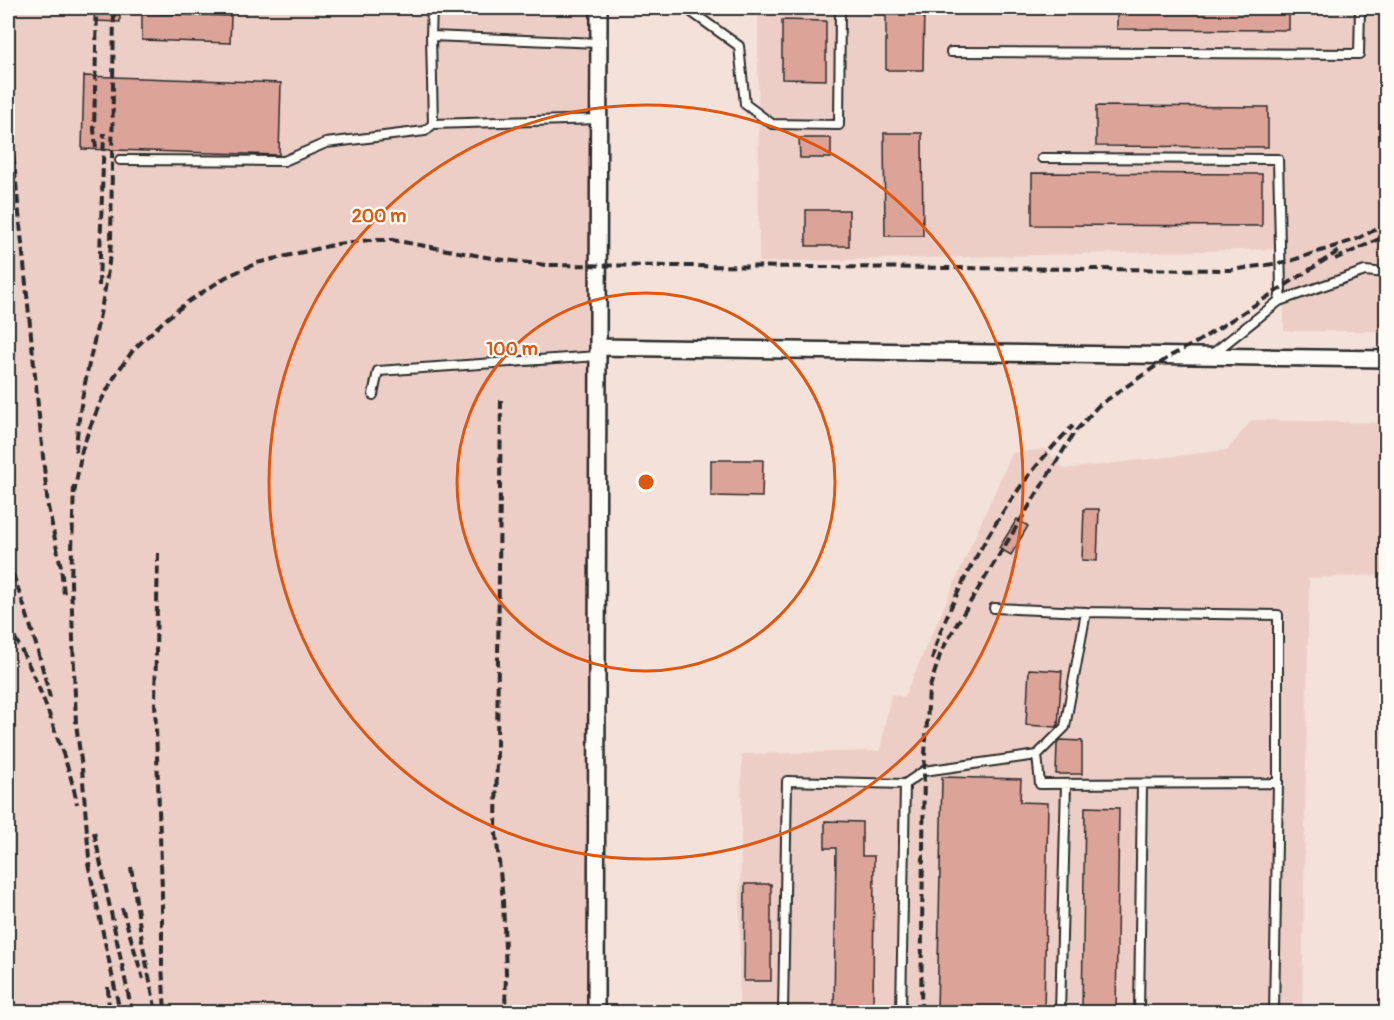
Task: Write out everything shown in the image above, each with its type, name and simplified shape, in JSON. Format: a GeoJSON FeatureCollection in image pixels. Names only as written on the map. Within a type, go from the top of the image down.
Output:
{"type":"FeatureCollection","features":[{"type":"Feature","properties":{"kind":"street"},"geometry":{"type":"LineString","coordinates":[[596,1012],[599,8]]}},
{"type":"Feature","properties":{"kind":"street"},"geometry":{"type":"LineString","coordinates":[[598,351],[1386,359]]}},
{"type":"Feature","properties":{"kind":"lane"},"geometry":{"type":"LineString","coordinates":[[432,8],[433,124]]}},
{"type":"Feature","properties":{"kind":"lane"},"geometry":{"type":"LineString","coordinates":[[686,8],[739,46],[746,104],[772,124],[828,125],[839,125],[840,8]]}},
{"type":"Feature","properties":{"kind":"lane"},"geometry":{"type":"LineString","coordinates":[[951,52],[1359,54],[1359,8]]}},
{"type":"Feature","properties":{"kind":"lane"},"geometry":{"type":"LineString","coordinates":[[431,36],[599,43]]}},
{"type":"Feature","properties":{"kind":"lane"},"geometry":{"type":"LineString","coordinates":[[120,160],[284,161],[326,143],[425,131],[433,124],[599,119]]}},
{"type":"Feature","properties":{"kind":"lane"},"geometry":{"type":"LineString","coordinates":[[1042,158],[1278,159],[1281,289],[1279,301]]}},
{"type":"Feature","properties":{"kind":"lane"},"geometry":{"type":"LineString","coordinates":[[1210,356],[1279,301],[1365,271],[1386,273]]}},
{"type":"Feature","properties":{"kind":"lane"},"geometry":{"type":"LineString","coordinates":[[373,395],[378,371],[598,351]]}},
{"type":"Feature","properties":{"kind":"lane"},"geometry":{"type":"LineString","coordinates":[[994,608],[1278,615],[1274,1012]]}},
{"type":"Feature","properties":{"kind":"lane"},"geometry":{"type":"LineString","coordinates":[[783,1012],[787,781],[905,784],[924,771],[1037,755],[1065,728],[1086,612]]}},
{"type":"Feature","properties":{"kind":"lane"},"geometry":{"type":"LineString","coordinates":[[1037,755],[1040,784],[1278,783]]}},
{"type":"Feature","properties":{"kind":"lane"},"geometry":{"type":"LineString","coordinates":[[901,1012],[905,784]]}},
{"type":"Feature","properties":{"kind":"lane"},"geometry":{"type":"LineString","coordinates":[[1060,1012],[1066,784]]}},
{"type":"Feature","properties":{"kind":"lane"},"geometry":{"type":"LineString","coordinates":[[1139,1012],[1142,784]]}},
{"type":"Feature","properties":{"kind":"shaded area"},"geometry":{"type":"Polygon","coordinates":[[[8,8],[598,8],[596,1012],[8,1012],[8,8]]]}},
{"type":"Feature","properties":{"kind":"shaded area"},"geometry":{"type":"Polygon","coordinates":[[[758,8],[1386,8],[1386,331],[1284,331],[1284,249],[759,262],[758,8]]]}},
{"type":"Feature","properties":{"kind":"shaded area"},"geometry":{"type":"Polygon","coordinates":[[[1252,420],[1386,423],[1386,575],[1309,578],[1302,1012],[739,1012],[742,754],[880,751],[891,694],[904,697],[1012,453],[1045,449],[1065,469],[1227,450],[1252,420]]]}},
{"type":"Feature","properties":{"kind":"building"},"geometry":{"type":"Polygon","coordinates":[[[95,8],[120,8],[120,22],[94,21],[95,8]]]}},
{"type":"Feature","properties":{"kind":"building"},"geometry":{"type":"Polygon","coordinates":[[[886,8],[924,8],[923,70],[886,70],[886,8]]]}},
{"type":"Feature","properties":{"kind":"building"},"geometry":{"type":"Polygon","coordinates":[[[1117,8],[1289,8],[1289,30],[1117,29],[1117,8]]]}},
{"type":"Feature","properties":{"kind":"building"},"geometry":{"type":"Polygon","coordinates":[[[142,13],[231,16],[230,43],[142,40],[142,13]]]}},
{"type":"Feature","properties":{"kind":"building"},"geometry":{"type":"Polygon","coordinates":[[[782,20],[826,21],[826,80],[782,79],[782,20]]]}},
{"type":"Feature","properties":{"kind":"building"},"geometry":{"type":"Polygon","coordinates":[[[84,76],[281,83],[279,155],[82,149],[84,76]]]}},
{"type":"Feature","properties":{"kind":"building"},"geometry":{"type":"Polygon","coordinates":[[[1096,106],[1268,107],[1268,147],[1096,146],[1096,106]]]}},
{"type":"Feature","properties":{"kind":"building"},"geometry":{"type":"Polygon","coordinates":[[[884,133],[922,133],[923,236],[885,236],[884,133]]]}},
{"type":"Feature","properties":{"kind":"building"},"geometry":{"type":"Polygon","coordinates":[[[799,138],[831,138],[831,158],[800,158],[799,138]]]}},
{"type":"Feature","properties":{"kind":"building"},"geometry":{"type":"Polygon","coordinates":[[[1032,173],[1262,174],[1262,226],[1032,225],[1032,173]]]}},
{"type":"Feature","properties":{"kind":"building"},"geometry":{"type":"Polygon","coordinates":[[[806,210],[849,210],[849,246],[806,246],[806,210]]]}},
{"type":"Feature","properties":{"kind":"building"},"geometry":{"type":"Polygon","coordinates":[[[711,460],[763,460],[762,497],[711,496],[711,460]]]}},
{"type":"Feature","properties":{"kind":"building"},"geometry":{"type":"Polygon","coordinates":[[[1084,509],[1099,509],[1097,561],[1082,560],[1084,509]]]}},
{"type":"Feature","properties":{"kind":"building"},"geometry":{"type":"Polygon","coordinates":[[[1017,519],[1028,526],[1011,555],[999,548],[1017,519]]]}},
{"type":"Feature","properties":{"kind":"building"},"geometry":{"type":"Polygon","coordinates":[[[1029,669],[1062,671],[1056,727],[1026,725],[1029,669]]]}},
{"type":"Feature","properties":{"kind":"building"},"geometry":{"type":"Polygon","coordinates":[[[1060,740],[1082,741],[1082,774],[1056,774],[1057,744],[1060,740]]]}},
{"type":"Feature","properties":{"kind":"building"},"geometry":{"type":"Polygon","coordinates":[[[942,777],[1021,779],[1020,802],[1048,803],[1044,1012],[937,1012],[942,777]]]}},
{"type":"Feature","properties":{"kind":"building"},"geometry":{"type":"Polygon","coordinates":[[[1085,807],[1119,808],[1116,1012],[1082,1012],[1085,807]]]}},
{"type":"Feature","properties":{"kind":"building"},"geometry":{"type":"Polygon","coordinates":[[[825,821],[862,822],[862,856],[874,856],[873,1012],[834,1012],[836,848],[825,848],[825,821]]]}},
{"type":"Feature","properties":{"kind":"building"},"geometry":{"type":"Polygon","coordinates":[[[745,884],[771,884],[771,981],[744,981],[745,884]]]}},
{"type":"Feature","properties":{"kind":"railway"},"geometry":{"type":"LineString","coordinates":[[96,148],[94,130],[97,8]]}},
{"type":"Feature","properties":{"kind":"railway"},"geometry":{"type":"LineString","coordinates":[[76,452],[82,399],[104,295],[111,242],[114,8]]}},
{"type":"Feature","properties":{"kind":"railway"},"geometry":{"type":"LineString","coordinates":[[8,102],[48,507],[61,567],[64,594]]}},
{"type":"Feature","properties":{"kind":"railway"},"geometry":{"type":"LineString","coordinates":[[99,286],[104,133]]}},
{"type":"Feature","properties":{"kind":"railway"},"geometry":{"type":"LineString","coordinates":[[74,494],[82,450],[90,427],[116,374],[134,349],[166,319],[226,277],[257,263],[337,244],[392,240],[497,259],[546,265],[1231,270],[1287,262],[1357,239],[1386,224]]}},
{"type":"Feature","properties":{"kind":"railway"},"geometry":{"type":"LineString","coordinates":[[1335,259],[1386,236]]}},
{"type":"Feature","properties":{"kind":"railway"},"geometry":{"type":"LineString","coordinates":[[921,1012],[924,771],[929,690],[941,652],[1074,433],[1098,406],[1172,355],[1197,342],[1342,249]]}},
{"type":"Feature","properties":{"kind":"railway"},"geometry":{"type":"LineString","coordinates":[[501,400],[496,833],[503,900],[505,1012]]}},
{"type":"Feature","properties":{"kind":"railway"},"geometry":{"type":"LineString","coordinates":[[932,660],[949,612],[962,584],[997,521],[1040,462],[1073,426]]}},
{"type":"Feature","properties":{"kind":"railway"},"geometry":{"type":"LineString","coordinates":[[74,485],[71,583],[76,724],[82,768],[90,871]]}},
{"type":"Feature","properties":{"kind":"railway"},"geometry":{"type":"LineString","coordinates":[[158,553],[155,702],[165,1012]]}},
{"type":"Feature","properties":{"kind":"railway"},"geometry":{"type":"LineString","coordinates":[[8,561],[31,629],[50,698]]}},
{"type":"Feature","properties":{"kind":"railway"},"geometry":{"type":"LineString","coordinates":[[8,626],[47,708],[77,804]]}},
{"type":"Feature","properties":{"kind":"railway"},"geometry":{"type":"LineString","coordinates":[[8,823],[12,894],[8,1005]]}},
{"type":"Feature","properties":{"kind":"railway"},"geometry":{"type":"LineString","coordinates":[[94,832],[132,1012]]}},
{"type":"Feature","properties":{"kind":"railway"},"geometry":{"type":"LineString","coordinates":[[88,863],[120,1012]]}},
{"type":"Feature","properties":{"kind":"railway"},"geometry":{"type":"LineString","coordinates":[[131,867],[156,1012]]}},
{"type":"Feature","properties":{"kind":"railway"},"geometry":{"type":"LineString","coordinates":[[122,908],[143,979]]}},
{"type":"Feature","properties":{"kind":"railway"},"geometry":{"type":"LineString","coordinates":[[108,987],[109,1012]]}}]}
